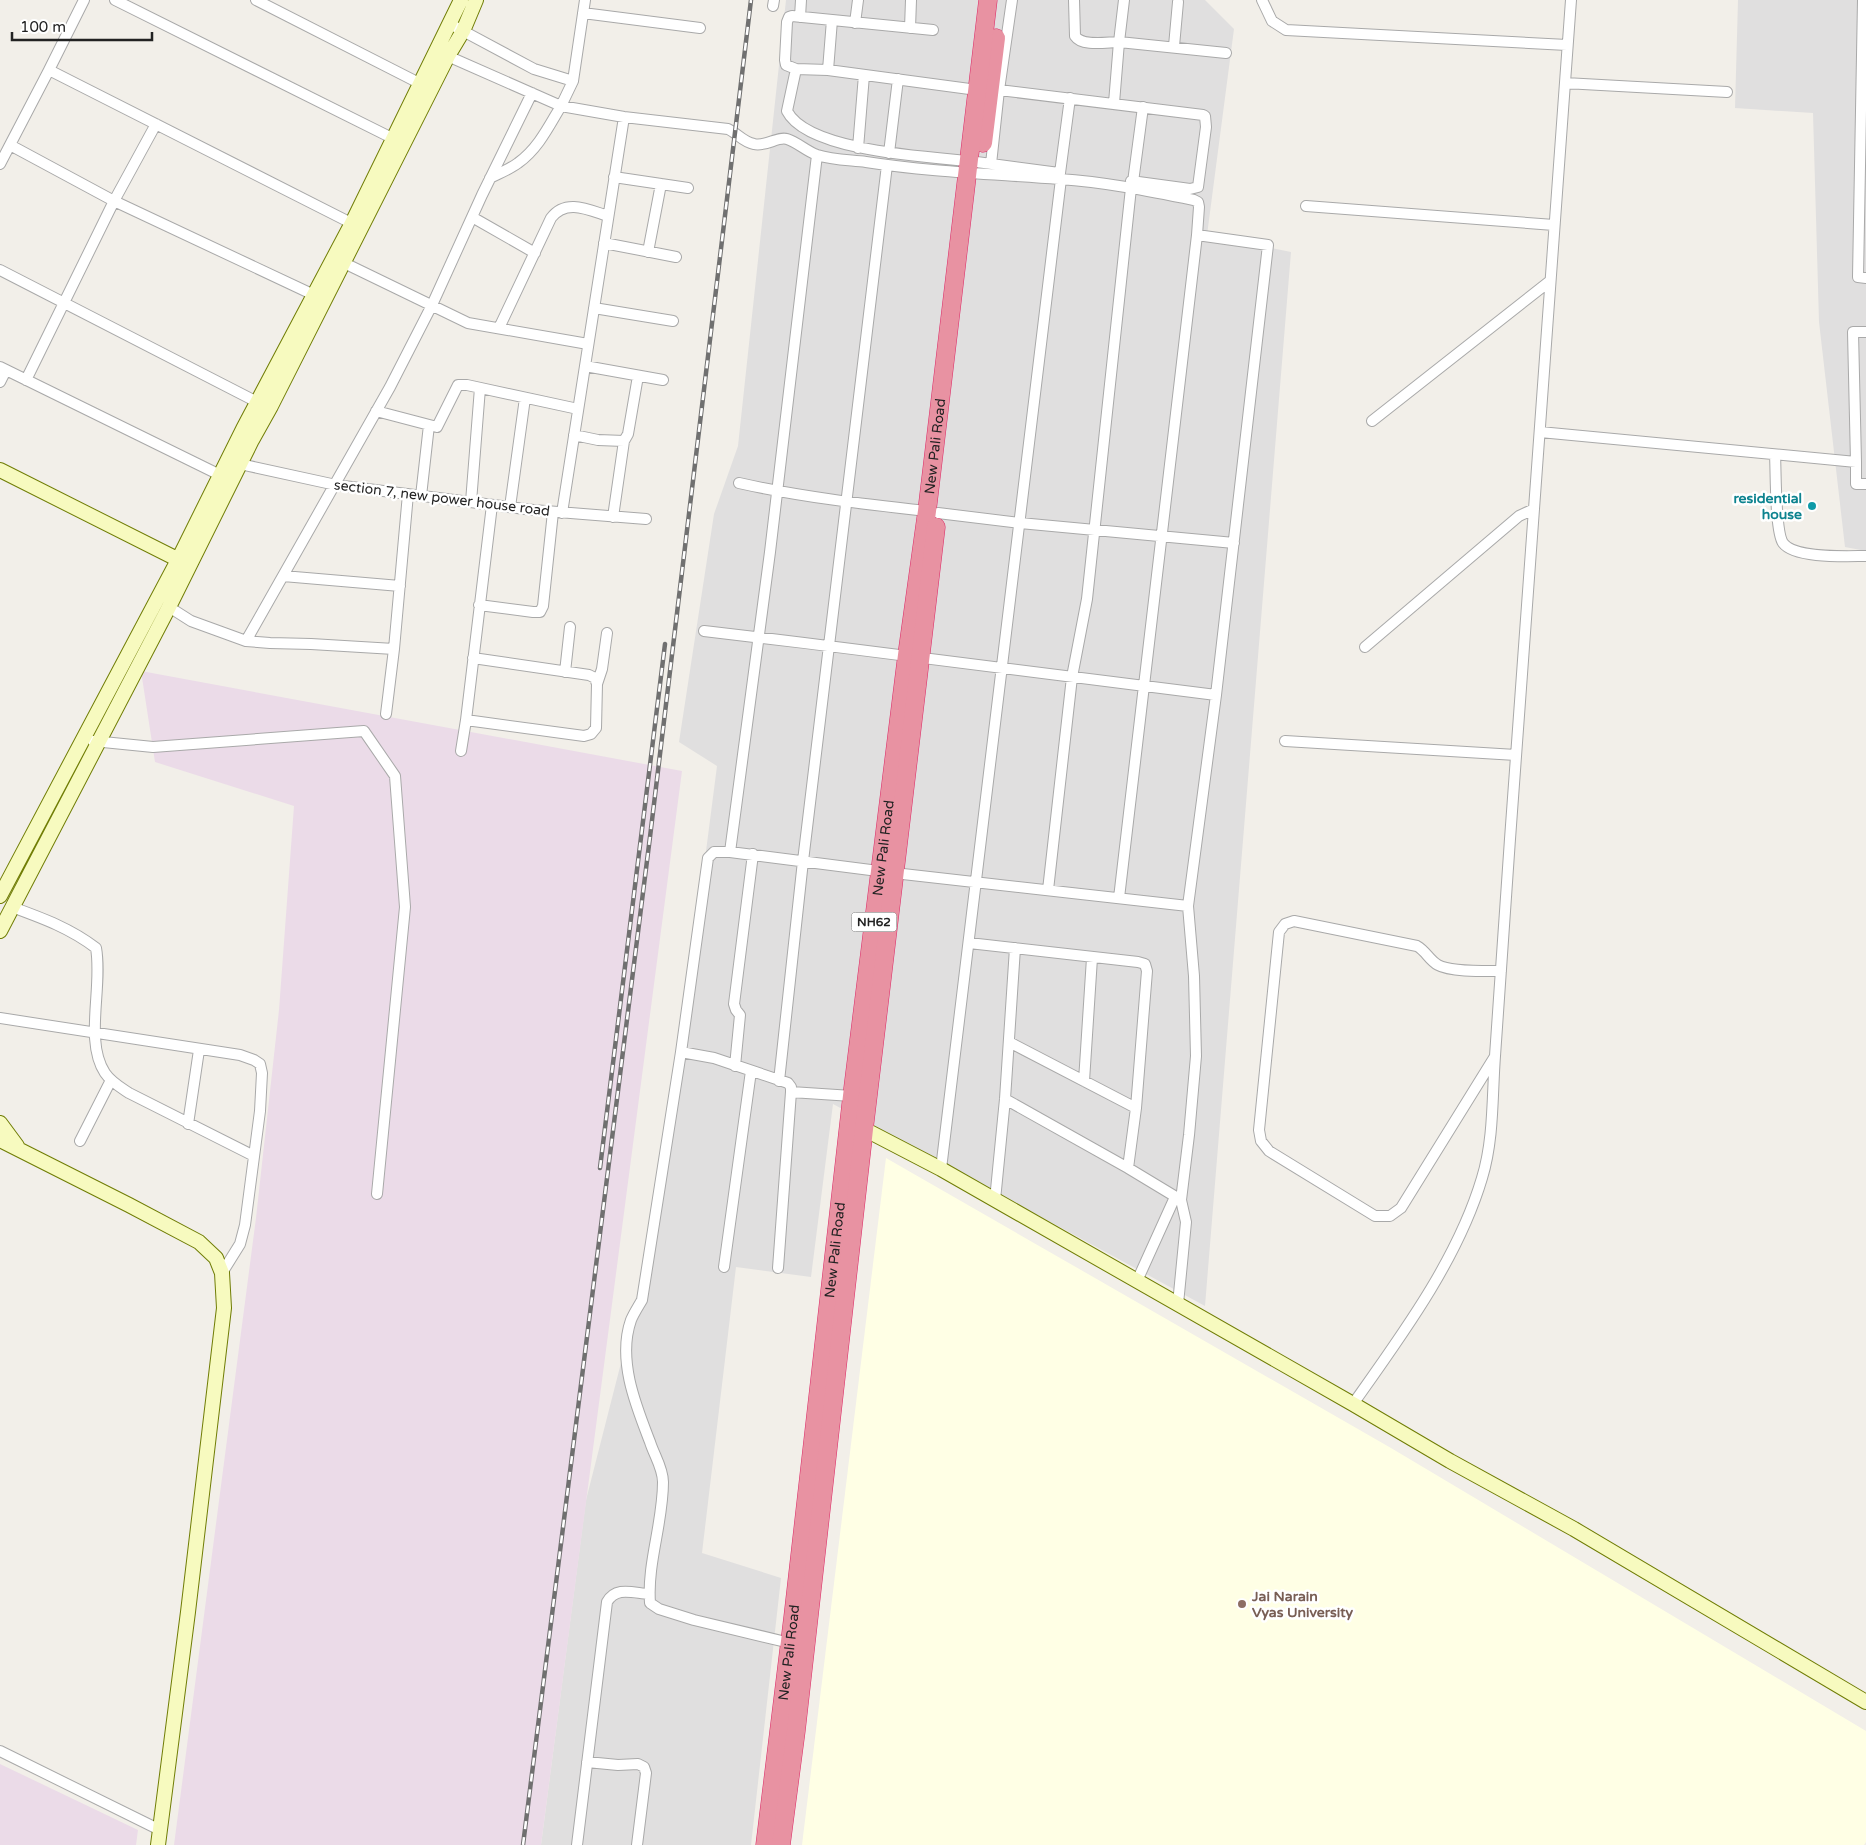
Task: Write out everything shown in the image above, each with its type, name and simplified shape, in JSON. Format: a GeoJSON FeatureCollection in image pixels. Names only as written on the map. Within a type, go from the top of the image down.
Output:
{"type":"FeatureCollection","features":[{"type":"Feature","properties":{"kind":"highway","name":"New Pali Road"},"geometry":{"type":"LineString","coordinates":[[977,167],[977,90],[988,0]]}},
{"type":"Feature","properties":{"kind":"highway","name":"New Pali Road"},"geometry":{"type":"LineString","coordinates":[[781,1845],[796,1731],[864,1130],[888,872],[932,512],[1000,0]]}},
{"type":"Feature","properties":{"kind":"highway","name":"New Pali Road"},"geometry":{"type":"LineString","coordinates":[[765,1845],[790,1644],[852,1096],[888,872]]}},
{"type":"Feature","properties":{"kind":"street"},"geometry":{"type":"LineString","coordinates":[[0,164],[84,0]]}},
{"type":"Feature","properties":{"kind":"street"},"geometry":{"type":"LineString","coordinates":[[115,0],[394,139]]}},
{"type":"Feature","properties":{"kind":"street"},"geometry":{"type":"LineString","coordinates":[[256,0],[421,84]]}},
{"type":"Feature","properties":{"kind":"street"},"geometry":{"type":"LineString","coordinates":[[456,28],[462,0]]}},
{"type":"Feature","properties":{"kind":"street"},"geometry":{"type":"LineString","coordinates":[[0,896],[82,739],[240,464],[442,54],[456,28],[476,0]]}},
{"type":"Feature","properties":{"kind":"street"},"geometry":{"type":"LineString","coordinates":[[490,178],[517,164],[536,146],[561,106],[573,81],[585,0]]}},
{"type":"Feature","properties":{"kind":"street"},"geometry":{"type":"LineString","coordinates":[[800,17],[802,0]]}},
{"type":"Feature","properties":{"kind":"street"},"geometry":{"type":"LineString","coordinates":[[856,22],[858,0]]}},
{"type":"Feature","properties":{"kind":"street"},"geometry":{"type":"LineString","coordinates":[[910,28],[911,0]]}},
{"type":"Feature","properties":{"kind":"street"},"geometry":{"type":"LineString","coordinates":[[977,167],[999,90],[1012,0]]}},
{"type":"Feature","properties":{"kind":"street"},"geometry":{"type":"LineString","coordinates":[[1074,0],[1074,32],[1076,39],[1085,42],[1119,42],[1174,46],[1226,53]]}},
{"type":"Feature","properties":{"kind":"street"},"geometry":{"type":"LineString","coordinates":[[1114,103],[1124,0]]}},
{"type":"Feature","properties":{"kind":"street"},"geometry":{"type":"LineString","coordinates":[[1262,0],[1272,21],[1286,30],[1567,45]]}},
{"type":"Feature","properties":{"kind":"street"},"geometry":{"type":"LineString","coordinates":[[1353,1404],[1402,1336],[1433,1283],[1466,1221],[1483,1176],[1488,1152],[1571,0]]}},
{"type":"Feature","properties":{"kind":"street"},"geometry":{"type":"LineString","coordinates":[[1863,0],[1863,192],[1858,278],[1866,278]]}},
{"type":"Feature","properties":{"kind":"street"},"geometry":{"type":"LineString","coordinates":[[1174,46],[1178,2]]}},
{"type":"Feature","properties":{"kind":"street"},"geometry":{"type":"LineString","coordinates":[[583,13],[700,28]]}},
{"type":"Feature","properties":{"kind":"street"},"geometry":{"type":"LineString","coordinates":[[933,30],[792,16],[788,19],[784,55],[786,65],[796,69],[828,70],[977,90]]}},
{"type":"Feature","properties":{"kind":"street"},"geometry":{"type":"LineString","coordinates":[[828,70],[832,20]]}},
{"type":"Feature","properties":{"kind":"street"},"geometry":{"type":"LineString","coordinates":[[456,28],[534,69],[573,81]]}},
{"type":"Feature","properties":{"kind":"street"},"geometry":{"type":"LineString","coordinates":[[357,225],[394,139],[421,84],[442,54]]}},
{"type":"Feature","properties":{"kind":"street"},"geometry":{"type":"LineString","coordinates":[[442,54],[561,106],[624,117],[728,129],[735,132],[746,142],[754,144],[762,145],[786,139],[818,155],[887,165],[977,167],[1061,176]]}},
{"type":"Feature","properties":{"kind":"street"},"geometry":{"type":"LineString","coordinates":[[796,69],[786,106],[789,117],[822,138],[858,148],[977,167],[1132,185],[1190,189],[1198,187],[1206,127],[1205,116],[1203,115],[999,90]]}},
{"type":"Feature","properties":{"kind":"street"},"geometry":{"type":"LineString","coordinates":[[49,70],[357,225]]}},
{"type":"Feature","properties":{"kind":"street"},"geometry":{"type":"LineString","coordinates":[[858,148],[864,75]]}},
{"type":"Feature","properties":{"kind":"street"},"geometry":{"type":"LineString","coordinates":[[889,153],[898,79]]}},
{"type":"Feature","properties":{"kind":"street"},"geometry":{"type":"LineString","coordinates":[[1565,83],[1727,92]]}},
{"type":"Feature","properties":{"kind":"street"},"geometry":{"type":"LineString","coordinates":[[246,641],[336,485],[432,306],[490,178],[532,94]]}},
{"type":"Feature","properties":{"kind":"street"},"geometry":{"type":"LineString","coordinates":[[941,1169],[1003,667],[1070,98]]}},
{"type":"Feature","properties":{"kind":"street"},"geometry":{"type":"LineString","coordinates":[[1048,890],[1072,676],[1087,599],[1132,185],[1143,107]]}},
{"type":"Feature","properties":{"kind":"street"},"geometry":{"type":"LineString","coordinates":[[479,605],[533,612],[540,612],[543,606],[557,512],[574,435],[624,117]]}},
{"type":"Feature","properties":{"kind":"street"},"geometry":{"type":"LineString","coordinates":[[26,380],[114,201],[156,124]]}},
{"type":"Feature","properties":{"kind":"street"},"geometry":{"type":"LineString","coordinates":[[10,145],[114,201],[314,295]]}},
{"type":"Feature","properties":{"kind":"street"},"geometry":{"type":"LineString","coordinates":[[730,852],[759,637],[818,155]]}},
{"type":"Feature","properties":{"kind":"street"},"geometry":{"type":"LineString","coordinates":[[779,1081],[803,861],[887,165]]}},
{"type":"Feature","properties":{"kind":"street"},"geometry":{"type":"LineString","coordinates":[[614,177],[688,188]]}},
{"type":"Feature","properties":{"kind":"street"},"geometry":{"type":"LineString","coordinates":[[648,252],[660,184]]}},
{"type":"Feature","properties":{"kind":"street"},"geometry":{"type":"LineString","coordinates":[[1119,898],[1199,207],[1198,202],[1194,200],[1132,185]]}},
{"type":"Feature","properties":{"kind":"street"},"geometry":{"type":"LineString","coordinates":[[499,328],[551,218],[562,208],[579,206],[608,216]]}},
{"type":"Feature","properties":{"kind":"street"},"geometry":{"type":"LineString","coordinates":[[1306,206],[1554,225]]}},
{"type":"Feature","properties":{"kind":"street"},"geometry":{"type":"LineString","coordinates":[[472,217],[535,253]]}},
{"type":"Feature","properties":{"kind":"street"},"geometry":{"type":"LineString","coordinates":[[1137,1281],[1178,1199],[1189,1135],[1196,1056],[1194,976],[1188,906],[1216,695],[1268,245],[1197,236]]}},
{"type":"Feature","properties":{"kind":"street"},"geometry":{"type":"LineString","coordinates":[[604,243],[676,257]]}},
{"type":"Feature","properties":{"kind":"street"},"geometry":{"type":"LineString","coordinates":[[0,931],[169,607],[184,563],[220,476],[257,402],[314,295],[339,260]]}},
{"type":"Feature","properties":{"kind":"street"},"geometry":{"type":"LineString","coordinates":[[339,260],[468,323],[588,344]]}},
{"type":"Feature","properties":{"kind":"street"},"geometry":{"type":"LineString","coordinates":[[0,270],[257,402]]}},
{"type":"Feature","properties":{"kind":"street"},"geometry":{"type":"LineString","coordinates":[[1372,421],[1550,281]]}},
{"type":"Feature","properties":{"kind":"street"},"geometry":{"type":"LineString","coordinates":[[594,308],[673,321]]}},
{"type":"Feature","properties":{"kind":"street"},"geometry":{"type":"LineString","coordinates":[[1866,332],[1853,332],[1856,484],[1866,484]]}},
{"type":"Feature","properties":{"kind":"street"},"geometry":{"type":"LineString","coordinates":[[585,366],[663,380]]}},
{"type":"Feature","properties":{"kind":"street"},"geometry":{"type":"LineString","coordinates":[[0,382],[3,368],[220,476]]}},
{"type":"Feature","properties":{"kind":"street"},"geometry":{"type":"LineString","coordinates":[[613,516],[624,441],[628,434],[638,376]]}},
{"type":"Feature","properties":{"kind":"street"},"geometry":{"type":"LineString","coordinates":[[376,411],[437,427],[458,385],[578,409]]}},
{"type":"Feature","properties":{"kind":"street"},"geometry":{"type":"LineString","coordinates":[[470,502],[480,388]]}},
{"type":"Feature","properties":{"kind":"street"},"geometry":{"type":"LineString","coordinates":[[510,508],[525,398]]}},
{"type":"Feature","properties":{"kind":"street"},"geometry":{"type":"LineString","coordinates":[[421,496],[429,425]]}},
{"type":"Feature","properties":{"kind":"street"},"geometry":{"type":"LineString","coordinates":[[1540,432],[1856,462]]}},
{"type":"Feature","properties":{"kind":"street"},"geometry":{"type":"LineString","coordinates":[[574,435],[624,441]]}},
{"type":"Feature","properties":{"kind":"street"},"geometry":{"type":"LineString","coordinates":[[1775,455],[1780,538],[1784,545],[1799,552],[1866,556]]}},
{"type":"Feature","properties":{"kind":"street","name":"section 7, new power house road"},"geometry":{"type":"LineString","coordinates":[[240,464],[336,485],[510,508],[646,519]]}},
{"type":"Feature","properties":{"kind":"street"},"geometry":{"type":"LineString","coordinates":[[0,470],[184,563]]}},
{"type":"Feature","properties":{"kind":"street"},"geometry":{"type":"LineString","coordinates":[[739,483],[777,492],[847,502],[1020,523],[1234,543]]}},
{"type":"Feature","properties":{"kind":"street"},"geometry":{"type":"LineString","coordinates":[[386,714],[408,494]]}},
{"type":"Feature","properties":{"kind":"street"},"geometry":{"type":"LineString","coordinates":[[461,751],[492,505]]}},
{"type":"Feature","properties":{"kind":"street"},"geometry":{"type":"LineString","coordinates":[[1364,647],[1519,516],[1534,509]]}},
{"type":"Feature","properties":{"kind":"street"},"geometry":{"type":"LineString","coordinates":[[283,576],[400,586]]}},
{"type":"Feature","properties":{"kind":"street"},"geometry":{"type":"LineString","coordinates":[[169,607],[191,621],[246,641],[394,649]]}},
{"type":"Feature","properties":{"kind":"street"},"geometry":{"type":"LineString","coordinates":[[565,672],[570,627]]}},
{"type":"Feature","properties":{"kind":"street"},"geometry":{"type":"LineString","coordinates":[[704,630],[1216,695]]}},
{"type":"Feature","properties":{"kind":"street"},"geometry":{"type":"LineString","coordinates":[[466,720],[584,736],[591,734],[596,728],[597,684],[602,669],[607,632]]}},
{"type":"Feature","properties":{"kind":"street"},"geometry":{"type":"LineString","coordinates":[[474,658],[589,675],[595,678],[597,684]]}},
{"type":"Feature","properties":{"kind":"street"},"geometry":{"type":"LineString","coordinates":[[82,739],[153,747],[364,731],[395,776],[405,907],[377,1194]]}},
{"type":"Feature","properties":{"kind":"street"},"geometry":{"type":"LineString","coordinates":[[1285,741],[1516,755]]}},
{"type":"Feature","properties":{"kind":"street"},"geometry":{"type":"LineString","coordinates":[[790,1644],[694,1620],[659,1609],[650,1603],[652,1567],[658,1536],[662,1474],[640,1416],[628,1376],[626,1349],[631,1321],[642,1300],[681,1052],[708,858],[714,852],[752,854],[888,872],[1188,906]]}},
{"type":"Feature","properties":{"kind":"street"},"geometry":{"type":"LineString","coordinates":[[735,1066],[740,1015],[734,1004],[752,854]]}},
{"type":"Feature","properties":{"kind":"street"},"geometry":{"type":"LineString","coordinates":[[12,907],[53,922],[80,936],[96,948],[99,963],[94,1033],[99,1060],[105,1073],[111,1080],[129,1093],[254,1156]]}},
{"type":"Feature","properties":{"kind":"street"},"geometry":{"type":"LineString","coordinates":[[1495,1057],[1401,1208],[1390,1216],[1375,1216],[1269,1151],[1261,1141],[1259,1130],[1279,932],[1285,924],[1294,921],[1417,946],[1424,950],[1438,966],[1501,971]]}},
{"type":"Feature","properties":{"kind":"street"},"geometry":{"type":"LineString","coordinates":[[969,943],[1145,964],[1147,971],[1136,1108],[1128,1168]]}},
{"type":"Feature","properties":{"kind":"street"},"geometry":{"type":"LineString","coordinates":[[995,1200],[1005,1099],[1016,948]]}},
{"type":"Feature","properties":{"kind":"street"},"geometry":{"type":"LineString","coordinates":[[1084,1081],[1092,958]]}},
{"type":"Feature","properties":{"kind":"street"},"geometry":{"type":"LineString","coordinates":[[0,1018],[240,1055],[260,1064],[262,1073],[260,1111],[245,1225],[240,1244],[222,1273]]}},
{"type":"Feature","properties":{"kind":"street"},"geometry":{"type":"LineString","coordinates":[[1009,1042],[1136,1108]]}},
{"type":"Feature","properties":{"kind":"street"},"geometry":{"type":"LineString","coordinates":[[188,1124],[199,1050]]}},
{"type":"Feature","properties":{"kind":"street"},"geometry":{"type":"LineString","coordinates":[[681,1052],[714,1058],[790,1085],[778,1268]]}},
{"type":"Feature","properties":{"kind":"street"},"geometry":{"type":"LineString","coordinates":[[724,1267],[751,1071]]}},
{"type":"Feature","properties":{"kind":"street"},"geometry":{"type":"LineString","coordinates":[[80,1141],[111,1080]]}},
{"type":"Feature","properties":{"kind":"street"},"geometry":{"type":"LineString","coordinates":[[791,1092],[852,1096]]}},
{"type":"Feature","properties":{"kind":"street"},"geometry":{"type":"LineString","coordinates":[[1005,1099],[1128,1168],[1178,1199],[1186,1222],[1178,1304]]}},
{"type":"Feature","properties":{"kind":"street"},"geometry":{"type":"LineString","coordinates":[[0,1123],[20,1150]]}},
{"type":"Feature","properties":{"kind":"street"},"geometry":{"type":"LineString","coordinates":[[864,1130],[941,1169],[1450,1461],[1574,1529],[1866,1702]]}},
{"type":"Feature","properties":{"kind":"street"},"geometry":{"type":"LineString","coordinates":[[0,1140],[199,1242],[216,1258],[222,1273],[224,1308],[158,1845]]}},
{"type":"Feature","properties":{"kind":"street"},"geometry":{"type":"LineString","coordinates":[[577,1845],[607,1602],[611,1595],[616,1592],[650,1594]]}},
{"type":"Feature","properties":{"kind":"street"},"geometry":{"type":"LineString","coordinates":[[0,1751],[160,1830]]}},
{"type":"Feature","properties":{"kind":"street"},"geometry":{"type":"LineString","coordinates":[[587,1762],[618,1765],[638,1764],[644,1767],[646,1773],[637,1845]]}},
{"type":"Feature","properties":{"kind":"shaded area"},"geometry":{"type":"Polygon","coordinates":[[[786,0],[1205,0],[1234,29],[1207,235],[1291,252],[1205,1306],[833,1104],[811,1277],[736,1267],[702,1553],[781,1578],[751,1845],[541,1845],[586,1500],[635,1308],[681,1045],[717,766],[679,742],[714,514],[738,446],[786,0]]]}},
{"type":"Feature","properties":{"kind":"shaded area"},"geometry":{"type":"Polygon","coordinates":[[[1738,0],[1866,0],[1866,551],[1845,547],[1819,322],[1813,113],[1735,108],[1738,0]]]}},
{"type":"Feature","properties":{"kind":"shaded area"},"geometry":{"type":"Polygon","coordinates":[[[141,671],[682,771],[541,1845],[174,1845],[256,1218],[279,1010],[294,806],[155,762],[141,671]]]}},
{"type":"Feature","properties":{"kind":"shaded area","name":"Jai Narain Vyas University"},"geometry":{"type":"Polygon","coordinates":[[[886,1158],[1391,1448],[1866,1731],[1866,1842],[1864,1845],[802,1845],[886,1158]]]}},
{"type":"Feature","properties":{"kind":"shaded area"},"geometry":{"type":"Polygon","coordinates":[[[0,1764],[138,1830],[136,1845],[0,1845],[0,1764]]]}},
{"type":"Feature","properties":{"kind":"railway"},"geometry":{"type":"LineString","coordinates":[[523,1845],[650,837],[751,0]]}},
{"type":"Feature","properties":{"kind":"railway"},"geometry":{"type":"LineString","coordinates":[[600,1168],[665,644]]}},
{"type":"Feature","properties":{"kind":"place","name":"residential house"},"geometry":{"type":"Point","coordinates":[1812,506]}},
{"type":"Feature","properties":{"kind":"place","name":"Jai Narain Vyas University"},"geometry":{"type":"Point","coordinates":[1242,1604]}}]}
